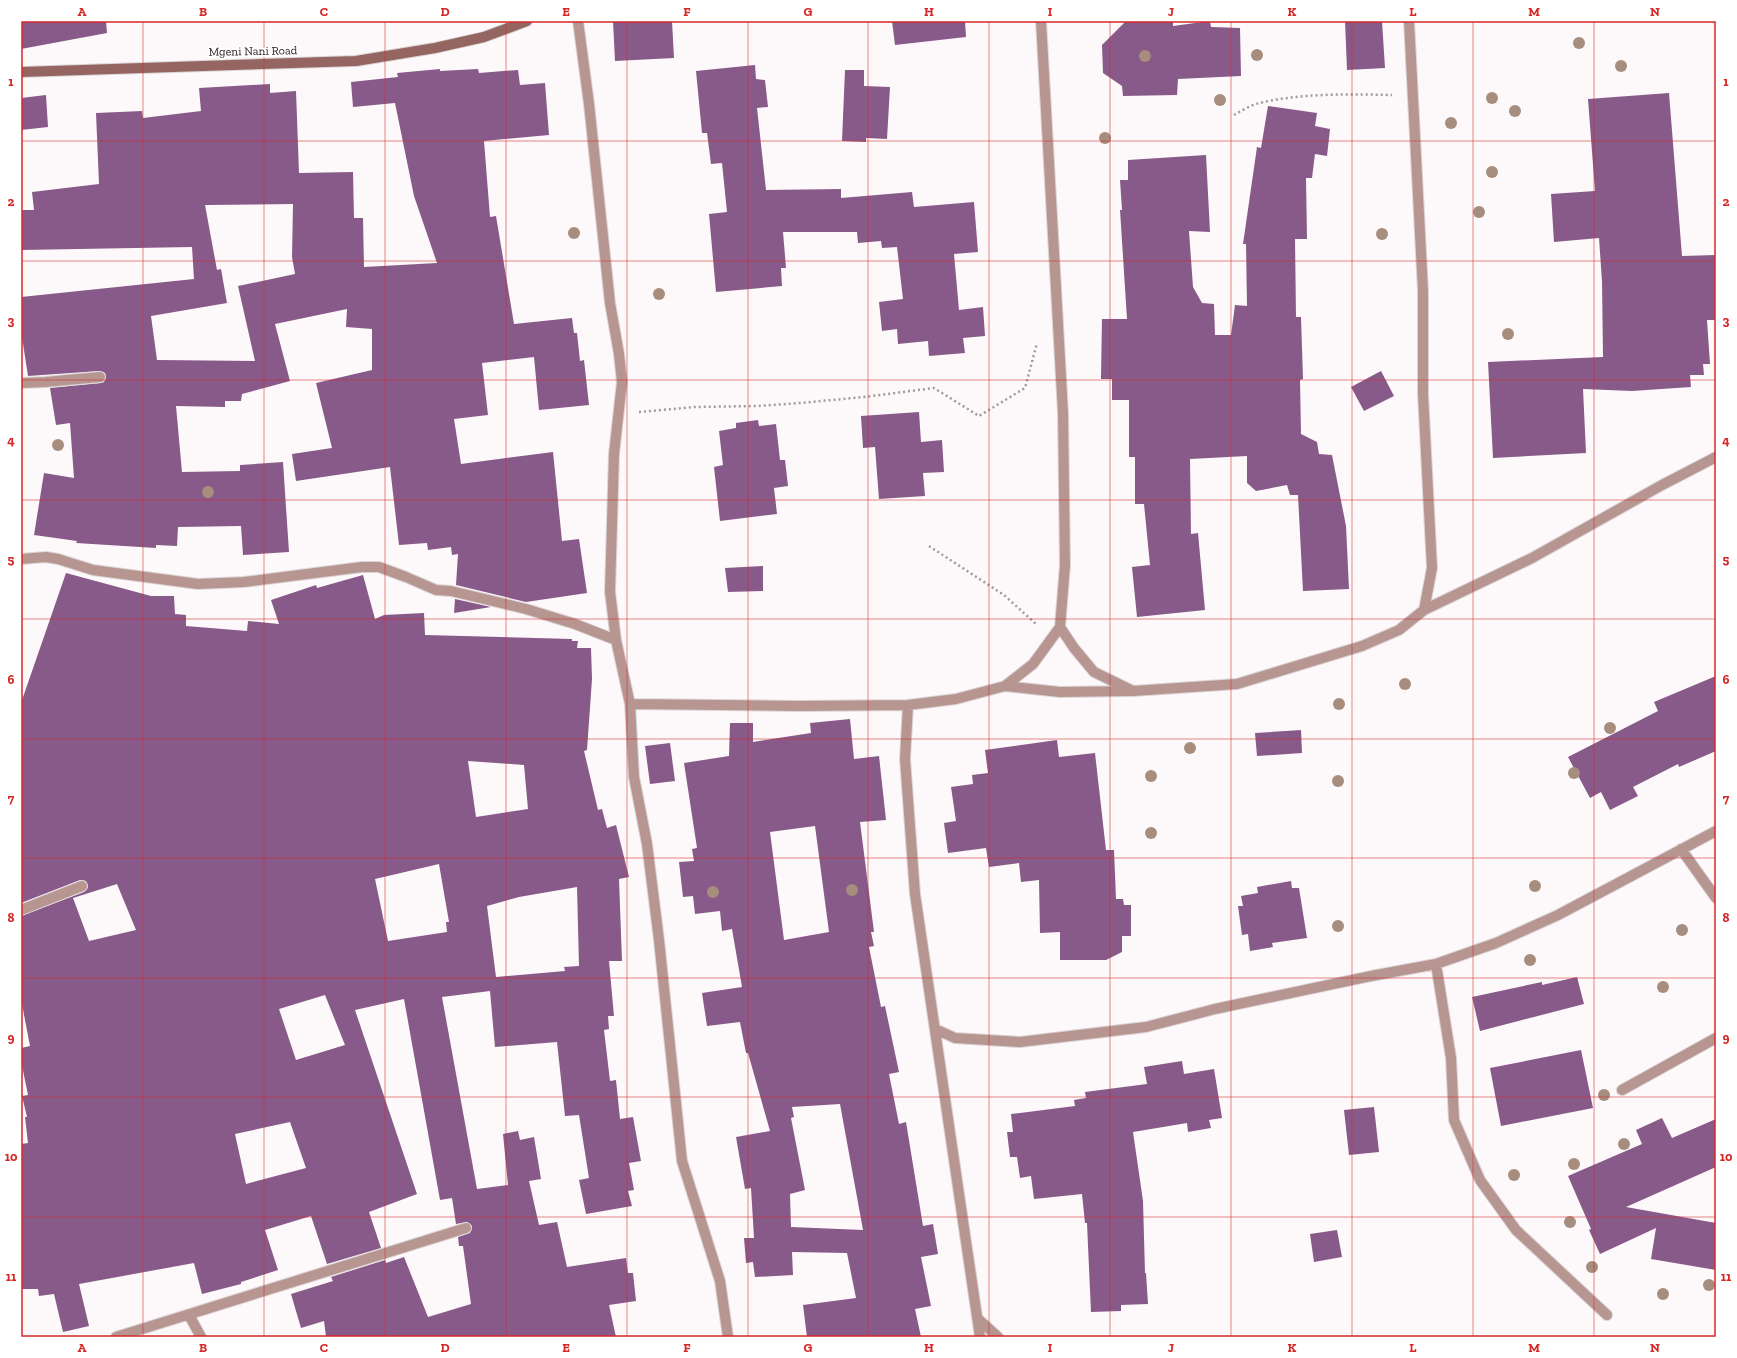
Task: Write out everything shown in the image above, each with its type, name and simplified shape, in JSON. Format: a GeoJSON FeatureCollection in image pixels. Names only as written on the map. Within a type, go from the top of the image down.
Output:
{"type":"FeatureCollection","features":[{"type":"Feature","properties":{"kind":"street","name":"Mgeni Nani Road"},"geometry":{"type":"LineString","coordinates":[[21,72],[356,61],[435,48],[484,37],[527,21]]}},
{"type":"Feature","properties":{"kind":"street"},"geometry":{"type":"LineString","coordinates":[[578,21],[590,104],[610,303],[620,354],[622,382],[614,454],[610,592],[616,640],[630,704],[634,777],[647,844],[658,925],[682,1161],[720,1281],[728,1337]]}},
{"type":"Feature","properties":{"kind":"street"},"geometry":{"type":"LineString","coordinates":[[1005,686],[1033,664],[1060,627],[1065,565],[1063,413],[1041,21]]}},
{"type":"Feature","properties":{"kind":"street"},"geometry":{"type":"LineString","coordinates":[[1409,21],[1424,291],[1423,394],[1432,568],[1424,610]]}},
{"type":"Feature","properties":{"kind":"street"},"geometry":{"type":"LineString","coordinates":[[21,383],[100,377]]}},
{"type":"Feature","properties":{"kind":"street"},"geometry":{"type":"LineString","coordinates":[[630,704],[798,706],[908,705],[956,699],[1005,686],[1060,692],[1133,691],[1237,684],[1362,646],[1399,630],[1424,610],[1532,558],[1662,485],[1716,457]]}},
{"type":"Feature","properties":{"kind":"street"},"geometry":{"type":"LineString","coordinates":[[21,559],[46,557],[58,559],[93,570],[198,584],[244,582],[346,568],[379,567],[436,590],[451,591],[526,608],[576,624],[616,640]]}},
{"type":"Feature","properties":{"kind":"street"},"geometry":{"type":"LineString","coordinates":[[1060,627],[1074,648],[1094,672],[1133,691]]}},
{"type":"Feature","properties":{"kind":"street"},"geometry":{"type":"LineString","coordinates":[[908,705],[905,759],[915,894],[980,1337]]}},
{"type":"Feature","properties":{"kind":"street"},"geometry":{"type":"LineString","coordinates":[[935,1029],[955,1038],[1020,1042],[1146,1027],[1215,1009],[1371,976],[1436,964],[1496,943],[1558,915],[1716,831]]}},
{"type":"Feature","properties":{"kind":"street"},"geometry":{"type":"LineString","coordinates":[[1681,849],[1716,898]]}},
{"type":"Feature","properties":{"kind":"street"},"geometry":{"type":"LineString","coordinates":[[21,910],[82,886]]}},
{"type":"Feature","properties":{"kind":"street"},"geometry":{"type":"LineString","coordinates":[[1436,964],[1451,1058],[1454,1120],[1480,1180],[1516,1230],[1608,1315]]}},
{"type":"Feature","properties":{"kind":"street"},"geometry":{"type":"LineString","coordinates":[[1622,1090],[1716,1038]]}},
{"type":"Feature","properties":{"kind":"street"},"geometry":{"type":"LineString","coordinates":[[116,1337],[466,1228]]}},
{"type":"Feature","properties":{"kind":"street"},"geometry":{"type":"LineString","coordinates":[[189,1315],[201,1337]]}},
{"type":"Feature","properties":{"kind":"street"},"geometry":{"type":"LineString","coordinates":[[977,1318],[998,1337]]}},
{"type":"Feature","properties":{"kind":"path"},"geometry":{"type":"LineString","coordinates":[[1234,114],[1256,104],[1293,98],[1374,94],[1413,95]]}},
{"type":"Feature","properties":{"kind":"path"},"geometry":{"type":"LineString","coordinates":[[619,414],[695,407],[758,406],[800,403],[934,388],[979,416],[1025,388],[1039,336]]}},
{"type":"Feature","properties":{"kind":"path"},"geometry":{"type":"LineString","coordinates":[[929,546],[1004,596],[1034,621],[1050,642]]}},
{"type":"Feature","properties":{"kind":"building"},"geometry":{"type":"Polygon","coordinates":[[[21,21],[106,21],[107,33],[21,49],[21,21]]]}},
{"type":"Feature","properties":{"kind":"building"},"geometry":{"type":"Polygon","coordinates":[[[613,21],[672,21],[674,58],[615,61],[613,21]]]}},
{"type":"Feature","properties":{"kind":"building"},"geometry":{"type":"Polygon","coordinates":[[[892,21],[965,21],[966,37],[895,45],[892,21]]]}},
{"type":"Feature","properties":{"kind":"building"},"geometry":{"type":"Polygon","coordinates":[[[1126,21],[1173,21],[1173,26],[1210,21],[1211,27],[1240,28],[1241,76],[1178,79],[1177,95],[1123,96],[1122,86],[1103,73],[1102,45],[1126,21]]]}},
{"type":"Feature","properties":{"kind":"building"},"geometry":{"type":"Polygon","coordinates":[[[1345,21],[1382,21],[1385,68],[1347,70],[1345,21]]]}},
{"type":"Feature","properties":{"kind":"building"},"geometry":{"type":"Polygon","coordinates":[[[755,65],[756,79],[765,80],[768,107],[757,108],[766,190],[841,189],[841,198],[912,192],[914,207],[974,202],[978,252],[954,254],[959,310],[983,307],[985,336],[963,338],[965,353],[929,356],[928,341],[898,344],[897,329],[882,331],[879,302],[903,299],[897,247],[882,248],[881,241],[858,243],[857,232],[783,232],[786,268],[781,268],[782,286],[716,292],[709,214],[727,212],[722,163],[711,164],[707,133],[702,133],[696,71],[755,65]]]}},
{"type":"Feature","properties":{"kind":"building"},"geometry":{"type":"Polygon","coordinates":[[[440,69],[440,71],[478,69],[479,73],[518,70],[520,85],[545,83],[549,135],[484,141],[490,217],[496,216],[514,324],[572,318],[574,333],[577,333],[580,361],[584,360],[589,405],[539,410],[534,357],[482,363],[488,415],[454,419],[461,464],[553,452],[562,541],[579,539],[587,593],[526,602],[456,585],[458,554],[452,555],[451,547],[428,550],[427,543],[399,545],[390,467],[296,481],[292,454],[332,448],[316,383],[372,370],[372,329],[346,327],[347,309],[275,324],[290,381],[242,394],[241,401],[225,401],[225,407],[176,406],[182,472],[240,471],[240,465],[283,462],[289,552],[243,555],[241,526],[178,527],[177,546],[156,545],[156,548],[76,543],[77,541],[34,535],[44,473],[74,478],[70,423],[56,425],[50,388],[101,383],[104,382],[106,377],[105,373],[99,371],[28,376],[21,331],[21,297],[194,279],[192,247],[21,250],[21,210],[34,210],[32,192],[99,184],[96,113],[142,111],[143,118],[201,111],[199,88],[270,84],[270,93],[296,91],[299,173],[353,172],[354,218],[363,218],[364,267],[437,263],[414,196],[395,103],[353,107],[351,82],[398,77],[397,73],[440,69]],[[293,204],[205,205],[217,270],[221,269],[227,303],[151,316],[157,360],[255,361],[238,286],[295,274],[292,257],[293,204]]]}},
{"type":"Feature","properties":{"kind":"building"},"geometry":{"type":"Polygon","coordinates":[[[845,70],[864,70],[864,86],[890,87],[887,139],[866,138],[866,142],[842,141],[845,70]]]}},
{"type":"Feature","properties":{"kind":"building"},"geometry":{"type":"Polygon","coordinates":[[[1669,93],[1682,256],[1716,255],[1716,320],[1707,320],[1710,364],[1703,364],[1704,375],[1690,375],[1691,387],[1632,391],[1583,389],[1586,453],[1493,458],[1488,362],[1603,357],[1602,281],[1599,238],[1554,242],[1551,194],[1595,191],[1588,99],[1669,93]]]}},
{"type":"Feature","properties":{"kind":"building"},"geometry":{"type":"Polygon","coordinates":[[[46,95],[48,127],[21,130],[21,98],[46,95]]]}},
{"type":"Feature","properties":{"kind":"building"},"geometry":{"type":"Polygon","coordinates":[[[1268,106],[1317,113],[1315,126],[1330,129],[1327,156],[1315,154],[1312,178],[1306,178],[1307,239],[1295,239],[1296,317],[1301,317],[1303,379],[1300,380],[1301,434],[1317,442],[1319,454],[1332,455],[1346,526],[1349,589],[1303,591],[1298,495],[1290,495],[1287,485],[1256,491],[1247,483],[1247,456],[1190,459],[1191,534],[1198,533],[1205,610],[1137,617],[1132,567],[1150,565],[1144,504],[1135,504],[1135,457],[1129,457],[1129,400],[1112,400],[1112,379],[1101,379],[1102,319],[1127,319],[1120,210],[1122,210],[1120,180],[1128,180],[1128,160],[1206,155],[1210,232],[1189,231],[1193,287],[1202,303],[1214,304],[1215,335],[1231,335],[1235,305],[1247,306],[1246,244],[1243,244],[1257,147],[1261,148],[1268,106]]]}},
{"type":"Feature","properties":{"kind":"building"},"geometry":{"type":"Polygon","coordinates":[[[1381,371],[1394,396],[1364,411],[1351,387],[1381,371]]]}},
{"type":"Feature","properties":{"kind":"building"},"geometry":{"type":"Polygon","coordinates":[[[919,412],[921,442],[942,440],[944,472],[923,473],[925,496],[879,499],[875,447],[863,448],[861,416],[919,412]]]}},
{"type":"Feature","properties":{"kind":"building"},"geometry":{"type":"Polygon","coordinates":[[[758,420],[759,426],[776,424],[780,460],[785,460],[788,486],[774,488],[777,514],[720,521],[714,467],[723,465],[719,431],[736,428],[736,423],[758,420]]]}},
{"type":"Feature","properties":{"kind":"building"},"geometry":{"type":"Polygon","coordinates":[[[763,566],[763,591],[728,592],[725,568],[763,566]]]}},
{"type":"Feature","properties":{"kind":"building"},"geometry":{"type":"Polygon","coordinates":[[[66,573],[151,596],[174,596],[175,614],[186,615],[186,626],[247,631],[248,621],[279,624],[271,600],[316,585],[317,588],[363,575],[375,619],[384,615],[424,613],[425,635],[572,639],[572,641],[578,641],[577,648],[591,648],[592,679],[587,750],[584,751],[598,810],[602,809],[607,828],[616,825],[629,877],[619,879],[622,961],[609,961],[614,1016],[608,1016],[609,1029],[604,1030],[610,1081],[616,1080],[620,1119],[633,1117],[641,1161],[629,1163],[634,1190],[628,1191],[632,1206],[586,1214],[579,1180],[589,1178],[579,1115],[565,1116],[557,1042],[495,1047],[490,991],[442,997],[477,1189],[508,1185],[503,1134],[518,1131],[520,1140],[534,1137],[541,1179],[529,1181],[539,1225],[557,1222],[567,1267],[626,1258],[628,1273],[633,1273],[636,1301],[609,1305],[616,1337],[326,1337],[324,1321],[301,1328],[291,1294],[333,1281],[331,1277],[385,1260],[386,1263],[404,1257],[428,1317],[471,1304],[463,1246],[459,1246],[458,1237],[470,1233],[472,1226],[467,1222],[456,1224],[452,1198],[440,1200],[404,999],[355,1010],[417,1194],[369,1212],[381,1248],[327,1264],[311,1216],[265,1230],[278,1270],[241,1282],[241,1284],[202,1294],[194,1263],[79,1284],[89,1326],[63,1332],[54,1294],[39,1296],[38,1289],[21,1289],[21,1144],[28,1143],[25,1117],[27,1117],[22,1096],[28,1095],[21,1061],[21,1048],[30,1046],[21,999],[21,916],[84,892],[88,887],[86,881],[80,880],[21,903],[21,703],[66,573]],[[468,761],[476,817],[528,809],[524,765],[468,761]],[[439,864],[375,879],[388,941],[447,932],[446,922],[449,922],[439,864]],[[117,884],[73,898],[89,941],[136,930],[117,884]],[[577,887],[519,897],[487,906],[496,977],[565,971],[564,967],[579,966],[577,887]],[[325,995],[279,1009],[296,1060],[345,1045],[325,995]],[[290,1122],[235,1134],[246,1184],[306,1168],[290,1122]]]}},
{"type":"Feature","properties":{"kind":"building"},"geometry":{"type":"Polygon","coordinates":[[[455,599],[491,607],[454,613],[455,599]]]}},
{"type":"Feature","properties":{"kind":"building"},"geometry":{"type":"Polygon","coordinates":[[[1716,676],[1716,751],[1679,767],[1678,764],[1633,787],[1638,796],[1610,810],[1601,792],[1590,798],[1568,757],[1658,711],[1654,702],[1716,676]]]}},
{"type":"Feature","properties":{"kind":"building"},"geometry":{"type":"Polygon","coordinates":[[[850,719],[854,759],[879,756],[886,820],[860,822],[874,932],[871,932],[874,946],[869,947],[881,1007],[885,1006],[899,1072],[889,1074],[899,1124],[906,1122],[923,1226],[933,1224],[938,1254],[921,1257],[931,1306],[915,1309],[921,1337],[807,1337],[803,1305],[856,1298],[847,1253],[792,1252],[793,1275],[755,1277],[753,1262],[746,1263],[744,1238],[754,1238],[751,1188],[745,1189],[736,1137],[770,1131],[748,1053],[746,1053],[740,1022],[707,1026],[702,993],[742,987],[732,929],[722,931],[720,911],[695,914],[693,896],[683,897],[679,862],[694,861],[692,849],[697,848],[684,763],[729,756],[730,723],[753,723],[753,742],[811,733],[810,723],[850,719]],[[815,826],[770,832],[784,940],[829,932],[815,826]],[[840,1104],[792,1107],[794,1117],[791,1118],[805,1190],[790,1194],[791,1227],[863,1230],[840,1104]]]}},
{"type":"Feature","properties":{"kind":"building"},"geometry":{"type":"Polygon","coordinates":[[[1301,730],[1302,753],[1257,756],[1255,733],[1301,730]]]}},
{"type":"Feature","properties":{"kind":"building"},"geometry":{"type":"Polygon","coordinates":[[[1057,740],[1059,757],[1095,753],[1106,850],[1114,850],[1116,899],[1123,899],[1124,905],[1131,905],[1131,936],[1122,936],[1122,952],[1106,960],[1060,960],[1060,932],[1040,933],[1039,880],[1021,882],[1019,863],[989,867],[986,848],[948,853],[944,823],[956,821],[951,787],[973,784],[972,775],[988,773],[985,750],[1057,740]]]}},
{"type":"Feature","properties":{"kind":"building"},"geometry":{"type":"Polygon","coordinates":[[[670,743],[675,781],[650,784],[645,746],[670,743]]]}},
{"type":"Feature","properties":{"kind":"building"},"geometry":{"type":"Polygon","coordinates":[[[1291,881],[1292,888],[1299,888],[1307,938],[1272,943],[1273,947],[1250,951],[1248,934],[1242,935],[1238,906],[1243,906],[1241,896],[1258,893],[1257,887],[1291,881]]]}},
{"type":"Feature","properties":{"kind":"building"},"geometry":{"type":"Polygon","coordinates":[[[1577,977],[1584,1004],[1480,1031],[1472,997],[1542,982],[1542,985],[1577,977]]]}},
{"type":"Feature","properties":{"kind":"building"},"geometry":{"type":"Polygon","coordinates":[[[1581,1050],[1593,1108],[1501,1126],[1490,1068],[1581,1050]]]}},
{"type":"Feature","properties":{"kind":"building"},"geometry":{"type":"Polygon","coordinates":[[[1182,1061],[1184,1074],[1214,1069],[1222,1118],[1209,1120],[1211,1128],[1188,1132],[1187,1123],[1133,1132],[1143,1201],[1145,1273],[1148,1304],[1121,1305],[1121,1311],[1091,1312],[1087,1223],[1085,1223],[1082,1194],[1034,1199],[1031,1176],[1020,1178],[1017,1157],[1010,1157],[1007,1132],[1013,1132],[1011,1114],[1075,1106],[1074,1100],[1086,1098],[1085,1092],[1147,1084],[1144,1067],[1182,1061]]]}},
{"type":"Feature","properties":{"kind":"building"},"geometry":{"type":"Polygon","coordinates":[[[1374,1107],[1379,1152],[1349,1155],[1344,1110],[1374,1107]]]}},
{"type":"Feature","properties":{"kind":"building"},"geometry":{"type":"Polygon","coordinates":[[[1662,1118],[1672,1138],[1716,1119],[1716,1167],[1626,1207],[1716,1223],[1716,1270],[1651,1259],[1656,1228],[1600,1254],[1568,1176],[1642,1144],[1636,1130],[1662,1118]]]}},
{"type":"Feature","properties":{"kind":"building"},"geometry":{"type":"Polygon","coordinates":[[[1337,1230],[1342,1257],[1314,1262],[1310,1234],[1337,1230]]]}}]}
